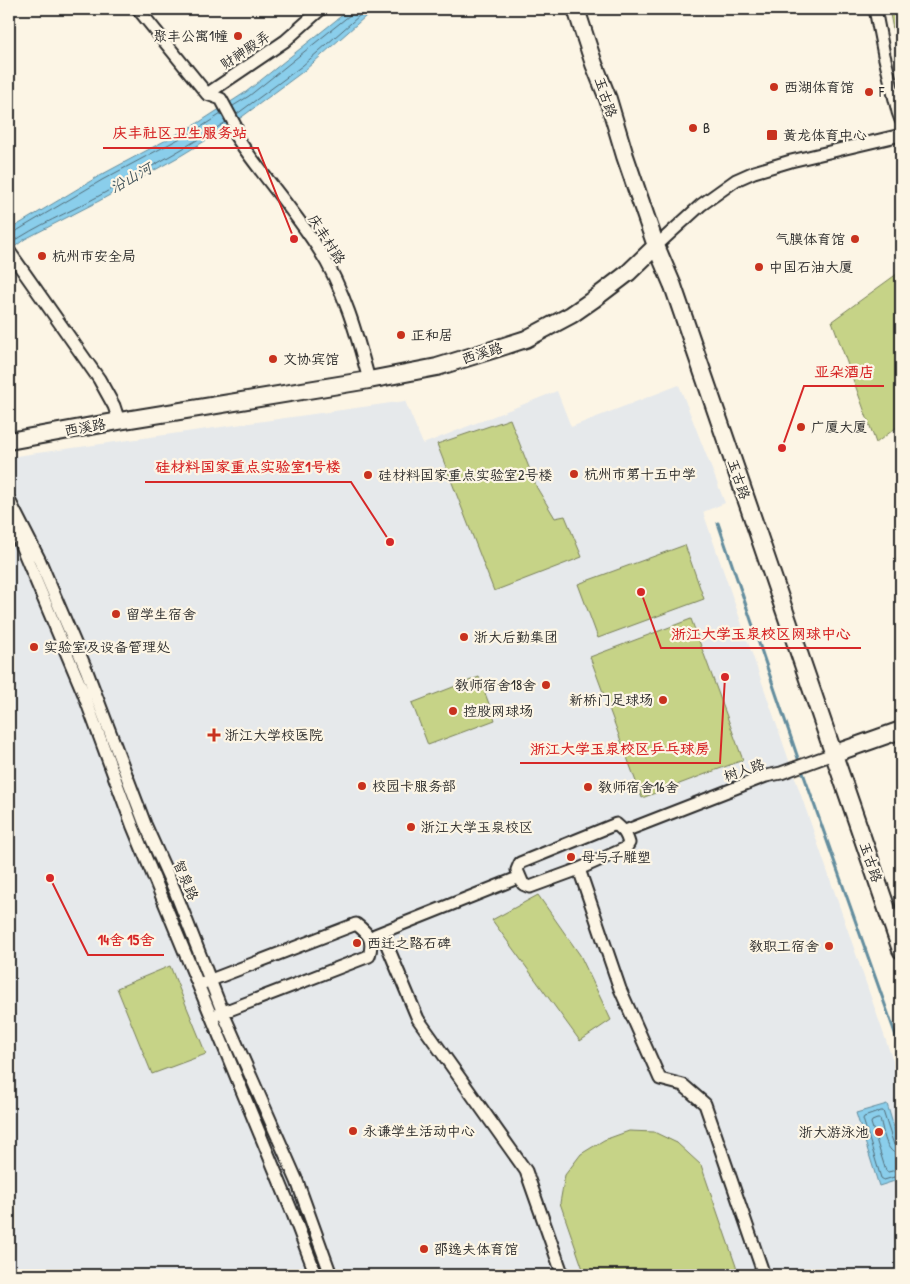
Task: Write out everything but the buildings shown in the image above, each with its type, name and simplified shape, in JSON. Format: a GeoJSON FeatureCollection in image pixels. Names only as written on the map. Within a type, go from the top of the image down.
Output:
{"type":"FeatureCollection","features":[{"type":"Feature","properties":{"kind":"main road","name":"玉古路"},"geometry":{"type":"LineString","coordinates":[[576,9],[608,99],[656,246],[676,296],[826,757],[901,950]]}},
{"type":"Feature","properties":{"kind":"main road","name":"西溪路"},"geometry":{"type":"LineString","coordinates":[[9,441],[437,367],[526,339],[571,315],[594,300],[628,273],[656,246]]}},
{"type":"Feature","properties":{"kind":"main road"},"geometry":{"type":"LineString","coordinates":[[826,757],[901,730]]}},
{"type":"Feature","properties":{"kind":"street"},"geometry":{"type":"LineString","coordinates":[[138,9],[208,94]]}},
{"type":"Feature","properties":{"kind":"street","name":"财神殿弄"},"geometry":{"type":"LineString","coordinates":[[208,94],[285,41],[321,9]]}},
{"type":"Feature","properties":{"kind":"street"},"geometry":{"type":"LineString","coordinates":[[875,9],[884,55],[901,120]]}},
{"type":"Feature","properties":{"kind":"street","name":"庆丰村路"},"geometry":{"type":"LineString","coordinates":[[208,94],[221,99],[236,128],[235,135],[319,249],[344,300],[360,346],[369,380]]}},
{"type":"Feature","properties":{"kind":"street","name":"西溪路"},"geometry":{"type":"LineString","coordinates":[[656,246],[701,205],[736,180],[754,172],[791,161],[901,135]]}},
{"type":"Feature","properties":{"kind":"street"},"geometry":{"type":"LineString","coordinates":[[9,251],[100,380],[114,406],[119,421]]}},
{"type":"Feature","properties":{"kind":"street","name":"智泉路"},"geometry":{"type":"LineString","coordinates":[[9,500],[39,559],[86,669],[145,824],[175,891],[210,980],[217,1015],[316,1275]]}},
{"type":"Feature","properties":{"kind":"street","name":"智泉路"},"geometry":{"type":"LineString","coordinates":[[9,517],[83,692],[133,827],[198,984],[217,1015],[296,1181],[331,1275]]}},
{"type":"Feature","properties":{"kind":"street","name":"树人路"},"geometry":{"type":"LineString","coordinates":[[626,834],[743,791],[778,774],[826,757]]}},
{"type":"Feature","properties":{"kind":"street"},"geometry":{"type":"LineString","coordinates":[[616,824],[626,834],[629,843],[626,848],[579,869],[530,887],[523,884],[517,870],[520,863],[616,824]]}},
{"type":"Feature","properties":{"kind":"street"},"geometry":{"type":"LineString","coordinates":[[579,869],[620,989],[660,1079],[683,1085],[704,1104],[764,1275]]}},
{"type":"Feature","properties":{"kind":"street"},"geometry":{"type":"LineString","coordinates":[[370,938],[520,878]]}},
{"type":"Feature","properties":{"kind":"street"},"geometry":{"type":"LineString","coordinates":[[198,984],[356,924],[370,938],[372,947],[369,956],[217,1015]]}},
{"type":"Feature","properties":{"kind":"street"},"geometry":{"type":"LineString","coordinates":[[382,933],[418,1019],[526,1171],[562,1273]]}},
{"type":"Feature","properties":{"kind":"shaded area","name":"浙江大学玉泉校区"},"geometry":{"type":"Polygon","coordinates":[[[679,385],[725,503],[703,512],[901,1084],[901,1275],[9,1275],[9,457],[405,401],[423,444],[557,391],[571,427],[679,385]]]}},
{"type":"Feature","properties":{"kind":"green space"},"geometry":{"type":"Polygon","coordinates":[[[889,9],[901,9],[901,69],[900,65],[889,9]]]}},
{"type":"Feature","properties":{"kind":"green space"},"geometry":{"type":"Polygon","coordinates":[[[901,271],[901,424],[876,443],[832,321],[901,271]]]}},
{"type":"Feature","properties":{"kind":"green space"},"geometry":{"type":"Polygon","coordinates":[[[510,419],[537,488],[555,518],[565,516],[582,557],[494,591],[437,444],[510,419]]]}},
{"type":"Feature","properties":{"kind":"green space"},"geometry":{"type":"Polygon","coordinates":[[[685,545],[704,599],[598,638],[578,584],[685,545]]]}},
{"type":"Feature","properties":{"kind":"green space","name":"新桥门足球场"},"geometry":{"type":"Polygon","coordinates":[[[691,619],[743,760],[642,798],[590,657],[691,619]]]}},
{"type":"Feature","properties":{"kind":"green space","name":"控股网球场"},"geometry":{"type":"Polygon","coordinates":[[[479,677],[495,720],[428,745],[412,703],[479,677]]]}},
{"type":"Feature","properties":{"kind":"green space"},"geometry":{"type":"Polygon","coordinates":[[[538,895],[580,955],[611,1020],[580,1041],[492,920],[538,895]]]}},
{"type":"Feature","properties":{"kind":"green space"},"geometry":{"type":"Polygon","coordinates":[[[170,966],[206,1054],[152,1074],[117,988],[170,966]]]}},
{"type":"Feature","properties":{"kind":"green space"},"geometry":{"type":"Polygon","coordinates":[[[629,1131],[654,1132],[677,1143],[701,1165],[739,1275],[585,1275],[560,1203],[565,1175],[581,1154],[604,1140],[629,1131]]]}},
{"type":"Feature","properties":{"kind":"water","name":"沿山河"},"geometry":{"type":"Polygon","coordinates":[[[350,9],[374,9],[305,70],[231,125],[182,155],[99,201],[25,239],[9,251],[9,230],[99,176],[198,123],[246,92],[350,9]]]}},
{"type":"Feature","properties":{"kind":"water","name":"浙大游泳池"},"geometry":{"type":"Polygon","coordinates":[[[887,1104],[901,1151],[901,1179],[879,1186],[856,1113],[887,1104]]]}},
{"type":"Feature","properties":{"kind":"waterway"},"geometry":{"type":"LineString","coordinates":[[718,523],[802,770],[901,1050]]}},
{"type":"Feature","properties":{"kind":"place","name":"聚丰公寓1幢"},"geometry":{"type":"Point","coordinates":[238,36]}},
{"type":"Feature","properties":{"kind":"place","name":"西湖体育馆"},"geometry":{"type":"Point","coordinates":[774,87]}},
{"type":"Feature","properties":{"kind":"place","name":"F"},"geometry":{"type":"Point","coordinates":[869,92]}},
{"type":"Feature","properties":{"kind":"place","name":"B"},"geometry":{"type":"Point","coordinates":[693,128]}},
{"type":"Feature","properties":{"kind":"place","name":"黄龙体育中心"},"geometry":{"type":"Point","coordinates":[772,135]}},
{"type":"Feature","properties":{"kind":"place","name":"庆丰社区卫生服务站"},"geometry":{"type":"Point","coordinates":[294,239]}},
{"type":"Feature","properties":{"kind":"place","name":"气膜体育馆"},"geometry":{"type":"Point","coordinates":[855,239]}},
{"type":"Feature","properties":{"kind":"place","name":"杭州市安全局"},"geometry":{"type":"Point","coordinates":[42,256]}},
{"type":"Feature","properties":{"kind":"place","name":"中国石油大厦"},"geometry":{"type":"Point","coordinates":[759,267]}},
{"type":"Feature","properties":{"kind":"place","name":"正和居"},"geometry":{"type":"Point","coordinates":[401,335]}},
{"type":"Feature","properties":{"kind":"place","name":"文协宾馆"},"geometry":{"type":"Point","coordinates":[273,359]}},
{"type":"Feature","properties":{"kind":"place","name":"广厦大厦"},"geometry":{"type":"Point","coordinates":[801,427]}},
{"type":"Feature","properties":{"kind":"place","name":"亚朵酒店"},"geometry":{"type":"Point","coordinates":[782,448]}},
{"type":"Feature","properties":{"kind":"place","name":"杭州市第十五中学"},"geometry":{"type":"Point","coordinates":[574,474]}},
{"type":"Feature","properties":{"kind":"place","name":"硅材料国家重点实验室2号楼"},"geometry":{"type":"Point","coordinates":[368,475]}},
{"type":"Feature","properties":{"kind":"place","name":"硅材料国家重点实验室1号楼"},"geometry":{"type":"Point","coordinates":[390,542]}},
{"type":"Feature","properties":{"kind":"place","name":"浙江大学玉泉校区网球中心"},"geometry":{"type":"Point","coordinates":[641,592]}},
{"type":"Feature","properties":{"kind":"place","name":"留学生宿舍"},"geometry":{"type":"Point","coordinates":[116,614]}},
{"type":"Feature","properties":{"kind":"place","name":"浙大后勤集团"},"geometry":{"type":"Point","coordinates":[464,637]}},
{"type":"Feature","properties":{"kind":"place","name":"实验室及设备管理处"},"geometry":{"type":"Point","coordinates":[34,647]}},
{"type":"Feature","properties":{"kind":"place","name":"浙江大学玉泉校区乒乓球房"},"geometry":{"type":"Point","coordinates":[725,677]}},
{"type":"Feature","properties":{"kind":"place","name":"教师宿舍18舍"},"geometry":{"type":"Point","coordinates":[546,685]}},
{"type":"Feature","properties":{"kind":"place","name":"新桥门足球场"},"geometry":{"type":"Point","coordinates":[663,700]}},
{"type":"Feature","properties":{"kind":"place","name":"控股网球场"},"geometry":{"type":"Point","coordinates":[453,711]}},
{"type":"Feature","properties":{"kind":"place","name":"浙江大学校医院"},"geometry":{"type":"Point","coordinates":[214,735]}},
{"type":"Feature","properties":{"kind":"place","name":"校园卡服务部"},"geometry":{"type":"Point","coordinates":[362,786]}},
{"type":"Feature","properties":{"kind":"place","name":"教师宿舍16舍"},"geometry":{"type":"Point","coordinates":[588,787]}},
{"type":"Feature","properties":{"kind":"place","name":"浙江大学玉泉校区"},"geometry":{"type":"Point","coordinates":[411,827]}},
{"type":"Feature","properties":{"kind":"place","name":"母与子雕塑"},"geometry":{"type":"Point","coordinates":[571,857]}},
{"type":"Feature","properties":{"kind":"place","name":"14舍 15舍"},"geometry":{"type":"Point","coordinates":[50,878]}},
{"type":"Feature","properties":{"kind":"place","name":"西迁之路石碑"},"geometry":{"type":"Point","coordinates":[357,943]}},
{"type":"Feature","properties":{"kind":"place","name":"教职工宿舍"},"geometry":{"type":"Point","coordinates":[829,946]}},
{"type":"Feature","properties":{"kind":"place","name":"永谦学生活动中心"},"geometry":{"type":"Point","coordinates":[353,1131]}},
{"type":"Feature","properties":{"kind":"place","name":"浙大游泳池"},"geometry":{"type":"Point","coordinates":[879,1132]}},
{"type":"Feature","properties":{"kind":"place","name":"邵逸夫体育馆"},"geometry":{"type":"Point","coordinates":[424,1249]}}]}
